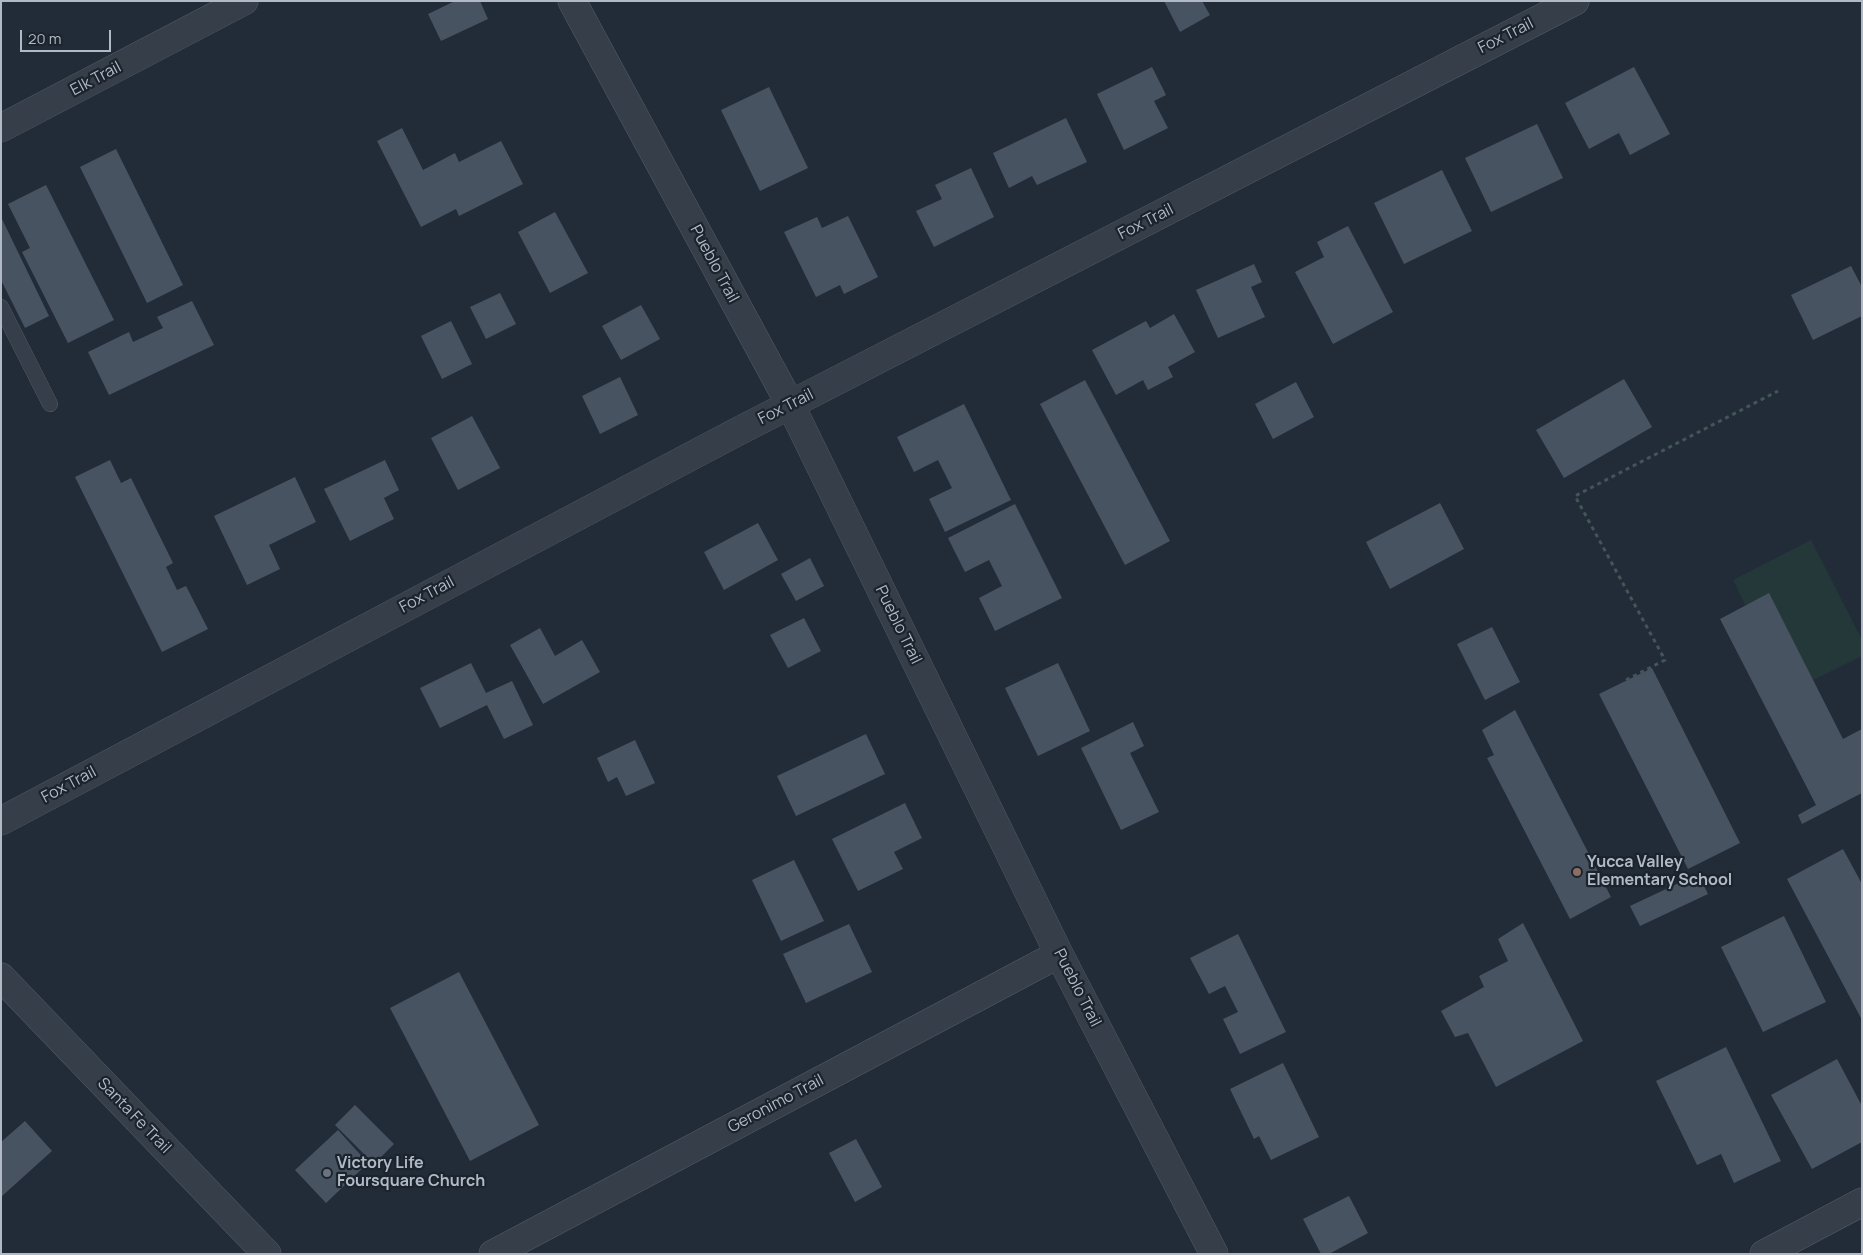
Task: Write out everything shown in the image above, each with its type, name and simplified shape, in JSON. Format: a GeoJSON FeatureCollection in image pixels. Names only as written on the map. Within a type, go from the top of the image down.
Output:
{"type":"FeatureCollection","features":[{"type":"Feature","properties":{"kind":"street","name":"Elk Trail"},"geometry":{"type":"LineString","coordinates":[[1,128],[244,1]]}},
{"type":"Feature","properties":{"kind":"street","name":"Pueblo Trail"},"geometry":{"type":"LineString","coordinates":[[572,1],[790,404],[1059,954],[1214,1254]]}},
{"type":"Feature","properties":{"kind":"street","name":"Fox Trail"},"geometry":{"type":"LineString","coordinates":[[1,821],[790,404],[1575,1]]}},
{"type":"Feature","properties":{"kind":"street","name":"Geronimo Trail"},"geometry":{"type":"LineString","coordinates":[[493,1254],[1059,954]]}},
{"type":"Feature","properties":{"kind":"street","name":"Santa Fe Trail"},"geometry":{"type":"LineString","coordinates":[[1,978],[267,1254]]}},
{"type":"Feature","properties":{"kind":"street"},"geometry":{"type":"LineString","coordinates":[[1764,1254],[1862,1202]]}},
{"type":"Feature","properties":{"kind":"lane"},"geometry":{"type":"LineString","coordinates":[[1,307],[50,404]]}},
{"type":"Feature","properties":{"kind":"path"},"geometry":{"type":"LineString","coordinates":[[1626,680],[1665,660],[1575,496],[1778,391]]}},
{"type":"Feature","properties":{"kind":"green space"},"geometry":{"type":"Polygon","coordinates":[[[1811,540],[1862,640],[1862,656],[1789,692],[1733,580],[1811,540]]]}},
{"type":"Feature","properties":{"kind":"building"},"geometry":{"type":"Polygon","coordinates":[[[455,1],[480,1],[488,19],[441,41],[428,14],[455,1]]]}},
{"type":"Feature","properties":{"kind":"building"},"geometry":{"type":"Polygon","coordinates":[[[1164,1],[1202,1],[1210,15],[1180,32],[1164,1]]]}},
{"type":"Feature","properties":{"kind":"building"},"geometry":{"type":"Polygon","coordinates":[[[1152,67],[1166,95],[1154,101],[1168,128],[1124,150],[1097,94],[1152,67]]]}},
{"type":"Feature","properties":{"kind":"building"},"geometry":{"type":"Polygon","coordinates":[[[1634,67],[1670,134],[1630,155],[1619,133],[1589,149],[1565,103],[1634,67]]]}},
{"type":"Feature","properties":{"kind":"building"},"geometry":{"type":"Polygon","coordinates":[[[769,87],[808,168],[760,191],[721,110],[769,87]]]}},
{"type":"Feature","properties":{"kind":"building"},"geometry":{"type":"Polygon","coordinates":[[[1066,118],[1087,162],[1037,185],[1032,176],[1009,188],[993,153],[1066,118]]]}},
{"type":"Feature","properties":{"kind":"building"},"geometry":{"type":"Polygon","coordinates":[[[1537,124],[1563,178],[1491,212],[1465,158],[1537,124]]]}},
{"type":"Feature","properties":{"kind":"building"},"geometry":{"type":"Polygon","coordinates":[[[402,128],[423,170],[455,153],[459,162],[501,141],[523,184],[459,216],[456,209],[421,227],[377,141],[402,128]]]}},
{"type":"Feature","properties":{"kind":"building"},"geometry":{"type":"Polygon","coordinates":[[[116,149],[183,285],[147,303],[80,167],[116,149]]]}},
{"type":"Feature","properties":{"kind":"building"},"geometry":{"type":"Polygon","coordinates":[[[971,168],[994,217],[934,247],[916,211],[942,199],[935,185],[971,168]]]}},
{"type":"Feature","properties":{"kind":"building"},"geometry":{"type":"Polygon","coordinates":[[[1442,170],[1472,231],[1404,264],[1374,203],[1442,170]]]}},
{"type":"Feature","properties":{"kind":"building"},"geometry":{"type":"Polygon","coordinates":[[[46,185],[114,320],[68,343],[22,252],[30,248],[8,204],[46,185]]]}},
{"type":"Feature","properties":{"kind":"building"},"geometry":{"type":"Polygon","coordinates":[[[555,212],[588,273],[550,293],[518,232],[555,212]]]}},
{"type":"Feature","properties":{"kind":"building"},"geometry":{"type":"Polygon","coordinates":[[[848,216],[878,277],[844,294],[840,285],[816,297],[784,232],[817,217],[822,228],[848,216]]]}},
{"type":"Feature","properties":{"kind":"building"},"geometry":{"type":"Polygon","coordinates":[[[1,217],[49,316],[25,328],[1,280],[1,217]]]}},
{"type":"Feature","properties":{"kind":"building"},"geometry":{"type":"Polygon","coordinates":[[[1348,226],[1393,312],[1333,344],[1295,272],[1324,257],[1317,242],[1348,226]]]}},
{"type":"Feature","properties":{"kind":"building"},"geometry":{"type":"Polygon","coordinates":[[[1254,264],[1262,282],[1251,287],[1265,317],[1218,338],[1196,290],[1254,264]]]}},
{"type":"Feature","properties":{"kind":"building"},"geometry":{"type":"Polygon","coordinates":[[[1851,266],[1862,287],[1862,316],[1813,340],[1791,295],[1851,266]]]}},
{"type":"Feature","properties":{"kind":"building"},"geometry":{"type":"Polygon","coordinates":[[[500,293],[516,324],[486,339],[470,307],[500,293]]]}},
{"type":"Feature","properties":{"kind":"building"},"geometry":{"type":"Polygon","coordinates":[[[192,301],[214,345],[109,395],[88,352],[129,332],[133,342],[163,328],[157,317],[192,301]]]}},
{"type":"Feature","properties":{"kind":"building"},"geometry":{"type":"Polygon","coordinates":[[[641,305],[660,339],[621,360],[602,326],[641,305]]]}},
{"type":"Feature","properties":{"kind":"building"},"geometry":{"type":"Polygon","coordinates":[[[1174,314],[1195,352],[1168,367],[1173,377],[1148,390],[1143,380],[1116,395],[1092,350],[1146,321],[1150,328],[1174,314]]]}},
{"type":"Feature","properties":{"kind":"building"},"geometry":{"type":"Polygon","coordinates":[[[451,321],[472,364],[442,379],[421,336],[451,321]]]}},
{"type":"Feature","properties":{"kind":"building"},"geometry":{"type":"Polygon","coordinates":[[[620,377],[638,415],[600,434],[582,396],[620,377]]]}},
{"type":"Feature","properties":{"kind":"building"},"geometry":{"type":"Polygon","coordinates":[[[1624,379],[1652,427],[1564,478],[1536,430],[1624,379]]]}},
{"type":"Feature","properties":{"kind":"building"},"geometry":{"type":"Polygon","coordinates":[[[1085,380],[1170,541],[1125,565],[1040,404],[1085,380]]]}},
{"type":"Feature","properties":{"kind":"building"},"geometry":{"type":"Polygon","coordinates":[[[1296,382],[1314,417],[1273,439],[1255,404],[1296,382]]]}},
{"type":"Feature","properties":{"kind":"building"},"geometry":{"type":"Polygon","coordinates":[[[964,404],[1011,500],[945,532],[929,499],[952,488],[938,460],[914,472],[897,437],[964,404]]]}},
{"type":"Feature","properties":{"kind":"building"},"geometry":{"type":"Polygon","coordinates":[[[472,416],[500,468],[458,490],[431,438],[472,416]]]}},
{"type":"Feature","properties":{"kind":"building"},"geometry":{"type":"Polygon","coordinates":[[[110,460],[121,483],[131,478],[173,563],[166,567],[177,590],[186,586],[208,629],[162,652],[75,477],[110,460]]]}},
{"type":"Feature","properties":{"kind":"building"},"geometry":{"type":"Polygon","coordinates":[[[385,460],[399,490],[384,498],[394,519],[350,541],[324,489],[385,460]]]}},
{"type":"Feature","properties":{"kind":"building"},"geometry":{"type":"Polygon","coordinates":[[[295,477],[316,522],[269,545],[280,569],[247,585],[214,516],[295,477]]]}},
{"type":"Feature","properties":{"kind":"building"},"geometry":{"type":"Polygon","coordinates":[[[1440,503],[1464,549],[1390,589],[1366,542],[1440,503]]]}},
{"type":"Feature","properties":{"kind":"building"},"geometry":{"type":"Polygon","coordinates":[[[1015,504],[1062,598],[995,631],[979,598],[1002,586],[989,560],[965,572],[948,538],[1015,504]]]}},
{"type":"Feature","properties":{"kind":"building"},"geometry":{"type":"Polygon","coordinates":[[[758,523],[778,560],[724,590],[704,552],[758,523]]]}},
{"type":"Feature","properties":{"kind":"building"},"geometry":{"type":"Polygon","coordinates":[[[810,558],[824,586],[796,601],[781,574],[810,558]]]}},
{"type":"Feature","properties":{"kind":"building"},"geometry":{"type":"Polygon","coordinates":[[[1769,593],[1843,739],[1862,729],[1862,793],[1802,824],[1798,815],[1816,805],[1720,619],[1769,593]]]}},
{"type":"Feature","properties":{"kind":"building"},"geometry":{"type":"Polygon","coordinates":[[[804,618],[821,651],[788,668],[770,635],[804,618]]]}},
{"type":"Feature","properties":{"kind":"building"},"geometry":{"type":"Polygon","coordinates":[[[1492,627],[1520,682],[1485,700],[1457,644],[1492,627]]]}},
{"type":"Feature","properties":{"kind":"building"},"geometry":{"type":"Polygon","coordinates":[[[540,628],[555,656],[582,640],[600,672],[543,704],[510,645],[540,628]]]}},
{"type":"Feature","properties":{"kind":"building"},"geometry":{"type":"Polygon","coordinates":[[[471,663],[486,693],[512,681],[533,725],[504,739],[487,705],[440,728],[420,688],[471,663]]]}},
{"type":"Feature","properties":{"kind":"building"},"geometry":{"type":"Polygon","coordinates":[[[1058,663],[1090,731],[1038,756],[1005,688],[1058,663]]]}},
{"type":"Feature","properties":{"kind":"building"},"geometry":{"type":"Polygon","coordinates":[[[1652,668],[1740,843],[1688,869],[1599,694],[1652,668]]]}},
{"type":"Feature","properties":{"kind":"building"},"geometry":{"type":"Polygon","coordinates":[[[1515,710],[1611,897],[1570,919],[1487,758],[1494,755],[1482,730],[1515,710]]]}},
{"type":"Feature","properties":{"kind":"building"},"geometry":{"type":"Polygon","coordinates":[[[1133,722],[1144,746],[1130,753],[1159,812],[1121,830],[1081,748],[1133,722]]]}},
{"type":"Feature","properties":{"kind":"building"},"geometry":{"type":"Polygon","coordinates":[[[866,734],[885,774],[796,816],[777,776],[866,734]]]}},
{"type":"Feature","properties":{"kind":"building"},"geometry":{"type":"Polygon","coordinates":[[[635,740],[655,783],[626,796],[617,777],[608,782],[597,758],[635,740]]]}},
{"type":"Feature","properties":{"kind":"building"},"geometry":{"type":"Polygon","coordinates":[[[905,803],[922,838],[894,852],[903,869],[858,891],[832,839],[905,803]]]}},
{"type":"Feature","properties":{"kind":"building"},"geometry":{"type":"Polygon","coordinates":[[[1843,849],[1862,884],[1862,1020],[1787,879],[1843,849]]]}},
{"type":"Feature","properties":{"kind":"building"},"geometry":{"type":"Polygon","coordinates":[[[794,860],[824,921],[781,941],[752,880],[794,860]]]}},
{"type":"Feature","properties":{"kind":"building"},"geometry":{"type":"Polygon","coordinates":[[[1698,874],[1708,894],[1640,926],[1630,906],[1698,874]]]}},
{"type":"Feature","properties":{"kind":"building"},"geometry":{"type":"Polygon","coordinates":[[[1784,916],[1826,1002],[1763,1032],[1721,947],[1784,916]]]}},
{"type":"Feature","properties":{"kind":"building"},"geometry":{"type":"Polygon","coordinates":[[[1523,923],[1583,1041],[1496,1087],[1468,1033],[1455,1037],[1441,1011],[1484,987],[1479,976],[1508,961],[1498,939],[1523,923]]]}},
{"type":"Feature","properties":{"kind":"building"},"geometry":{"type":"Polygon","coordinates":[[[849,924],[872,972],[806,1003],[783,954],[849,924]]]}},
{"type":"Feature","properties":{"kind":"building"},"geometry":{"type":"Polygon","coordinates":[[[1238,934],[1286,1032],[1240,1054],[1223,1019],[1238,1012],[1225,986],[1209,994],[1190,958],[1238,934]]]}},
{"type":"Feature","properties":{"kind":"building"},"geometry":{"type":"Polygon","coordinates":[[[459,972],[539,1125],[470,1161],[390,1008],[459,972]]]}},
{"type":"Feature","properties":{"kind":"building"},"geometry":{"type":"Polygon","coordinates":[[[1726,1047],[1781,1161],[1734,1183],[1721,1154],[1697,1165],[1656,1081],[1726,1047]]]}},
{"type":"Feature","properties":{"kind":"building"},"geometry":{"type":"Polygon","coordinates":[[[1837,1059],[1862,1106],[1862,1142],[1812,1169],[1771,1095],[1837,1059]]]}},
{"type":"Feature","properties":{"kind":"building"},"geometry":{"type":"Polygon","coordinates":[[[1283,1063],[1319,1137],[1271,1160],[1259,1136],[1254,1139],[1230,1089],[1283,1063]]]}},
{"type":"Feature","properties":{"kind":"building"},"geometry":{"type":"Polygon","coordinates":[[[355,1105],[394,1144],[374,1164],[335,1125],[355,1105]]]}},
{"type":"Feature","properties":{"kind":"building"},"geometry":{"type":"Polygon","coordinates":[[[25,1121],[52,1151],[1,1197],[1,1142],[25,1121]]]}},
{"type":"Feature","properties":{"kind":"building"},"geometry":{"type":"Polygon","coordinates":[[[338,1130],[368,1163],[326,1203],[295,1170],[338,1130]]]}},
{"type":"Feature","properties":{"kind":"building"},"geometry":{"type":"Polygon","coordinates":[[[856,1139],[882,1187],[855,1202],[829,1153],[856,1139]]]}},
{"type":"Feature","properties":{"kind":"building"},"geometry":{"type":"Polygon","coordinates":[[[1349,1196],[1368,1233],[1329,1254],[1321,1254],[1303,1219],[1349,1196]]]}},
{"type":"Feature","properties":{"kind":"place","name":"Yucca Valley Elementary School"},"geometry":{"type":"Point","coordinates":[1577,872]}},
{"type":"Feature","properties":{"kind":"place","name":"Victory Life Foursquare Church"},"geometry":{"type":"Point","coordinates":[327,1173]}}]}
